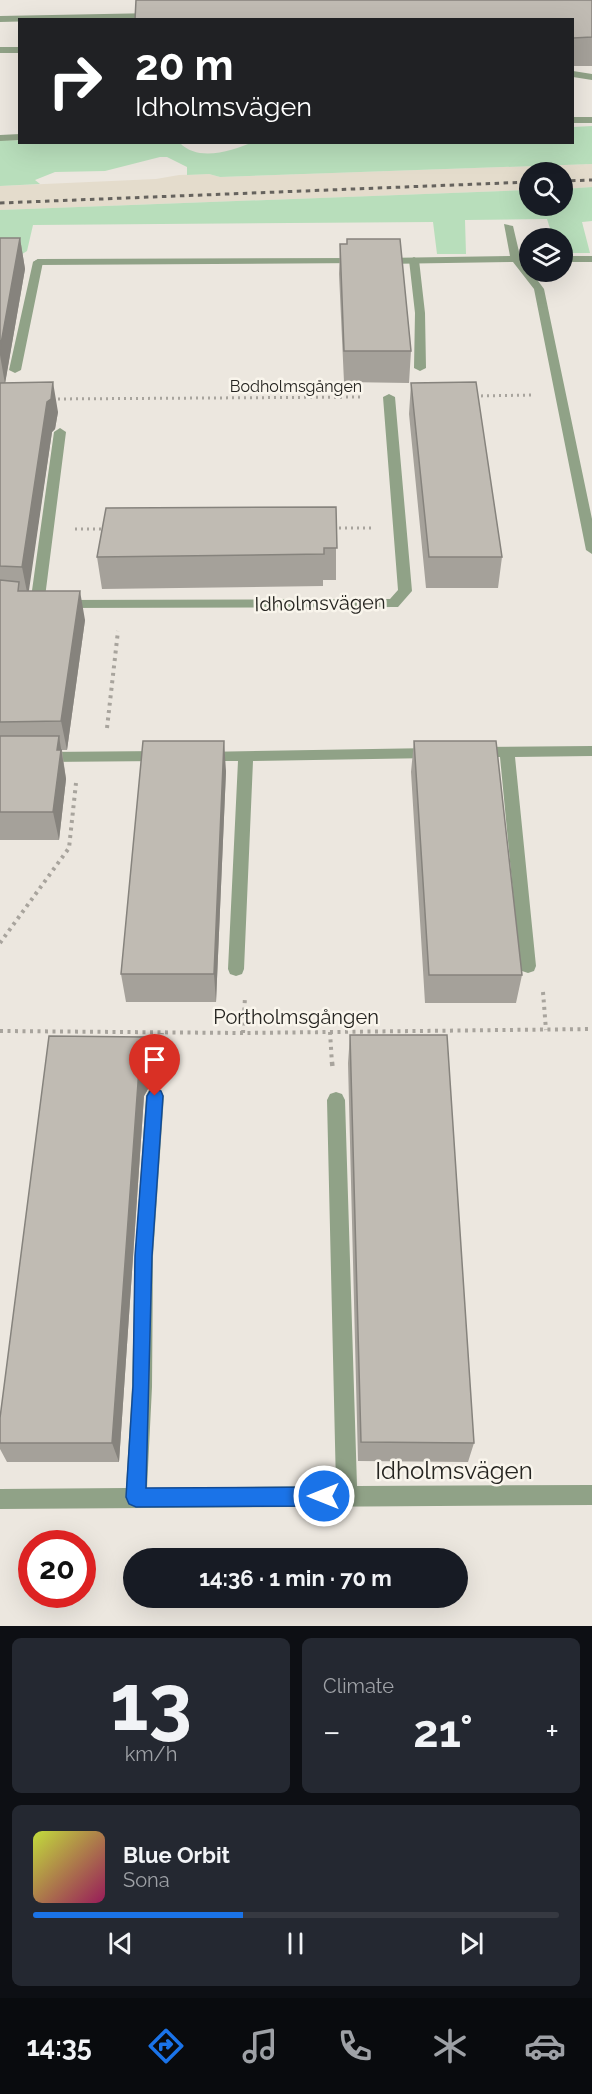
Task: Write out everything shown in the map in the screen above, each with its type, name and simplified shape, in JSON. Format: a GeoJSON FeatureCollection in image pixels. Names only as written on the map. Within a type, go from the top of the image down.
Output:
{"type":"FeatureCollection","features":[{"type":"Feature","properties":{"kind":"street"},"geometry":{"type":"LineString","coordinates":[[56,18],[168,16]]}},
{"type":"Feature","properties":{"kind":"street"},"geometry":{"type":"LineString","coordinates":[[0,19],[18,19]]}},
{"type":"Feature","properties":{"kind":"street"},"geometry":{"type":"LineString","coordinates":[[0,50],[18,50]]}},
{"type":"Feature","properties":{"kind":"street"},"geometry":{"type":"LineString","coordinates":[[574,74],[592,77]]}},
{"type":"Feature","properties":{"kind":"street"},"geometry":{"type":"LineString","coordinates":[[574,120],[592,120]]}},
{"type":"Feature","properties":{"kind":"street"},"geometry":{"type":"LineString","coordinates":[[0,138],[18,137]]}},
{"type":"Feature","properties":{"kind":"street"},"geometry":{"type":"LineString","coordinates":[[508,226],[516,259],[539,289],[592,550]]}},
{"type":"Feature","properties":{"kind":"street"},"geometry":{"type":"LineString","coordinates":[[15,370],[38,262],[516,259]]}},
{"type":"Feature","properties":{"kind":"street"},"geometry":{"type":"LineString","coordinates":[[573,259],[592,259]]}},
{"type":"Feature","properties":{"kind":"street"},"geometry":{"type":"LineString","coordinates":[[414,260],[420,313],[420,368]]}},
{"type":"Feature","properties":{"kind":"street","name":"Idholmsvägen"},"geometry":{"type":"LineString","coordinates":[[18,604],[393,604],[405,591],[389,397]]}},
{"type":"Feature","properties":{"kind":"street"},"geometry":{"type":"LineString","coordinates":[[37,604],[60,432]]}},
{"type":"Feature","properties":{"kind":"street"},"geometry":{"type":"LineString","coordinates":[[195,756],[592,751]]}},
{"type":"Feature","properties":{"kind":"street"},"geometry":{"type":"LineString","coordinates":[[507,752],[528,966]]}},
{"type":"Feature","properties":{"kind":"street"},"geometry":{"type":"LineString","coordinates":[[236,969],[246,755]]}},
{"type":"Feature","properties":{"kind":"street"},"geometry":{"type":"LineString","coordinates":[[34,757],[173,756]]}},
{"type":"Feature","properties":{"kind":"street"},"geometry":{"type":"LineString","coordinates":[[136,1497],[142,1386],[144,1256],[155,1096]]}},
{"type":"Feature","properties":{"kind":"street"},"geometry":{"type":"LineString","coordinates":[[336,1100],[347,1496]]}},
{"type":"Feature","properties":{"kind":"street","name":"Idholmsvägen"},"geometry":{"type":"LineString","coordinates":[[0,1499],[592,1495]]}},
{"type":"Feature","properties":{"kind":"path"},"geometry":{"type":"LineString","coordinates":[[466,396],[561,395]]}},
{"type":"Feature","properties":{"kind":"path","name":"Bodholmsgången"},"geometry":{"type":"LineString","coordinates":[[46,399],[389,397]]}},
{"type":"Feature","properties":{"kind":"path"},"geometry":{"type":"LineString","coordinates":[[328,528],[398,528]]}},
{"type":"Feature","properties":{"kind":"path"},"geometry":{"type":"LineString","coordinates":[[71,529],[117,529]]}},
{"type":"Feature","properties":{"kind":"path"},"geometry":{"type":"LineString","coordinates":[[0,943],[69,848],[78,757],[108,727],[120,604]]}},
{"type":"Feature","properties":{"kind":"path"},"geometry":{"type":"LineString","coordinates":[[528,966],[542,984],[546,1030]]}},
{"type":"Feature","properties":{"kind":"path","name":"Portholmsgången"},"geometry":{"type":"LineString","coordinates":[[0,1031],[330,1032],[592,1029]]}},
{"type":"Feature","properties":{"kind":"path"},"geometry":{"type":"LineString","coordinates":[[330,1032],[336,1100]]}},
{"type":"Feature","properties":{"kind":"shaded area"},"geometry":{"type":"Polygon","coordinates":[[[592,164],[592,187],[573,188],[573,165],[592,164]]]}},
{"type":"Feature","properties":{"kind":"shaded area"},"geometry":{"type":"Polygon","coordinates":[[[519,167],[519,190],[0,210],[0,186],[156,179],[179,175],[209,174],[220,177],[519,167]]]}},
{"type":"Feature","properties":{"kind":"green space"},"geometry":{"type":"Polygon","coordinates":[[[592,126],[592,164],[519,162],[519,167],[220,177],[209,174],[187,175],[187,167],[167,157],[160,157],[105,171],[55,172],[35,180],[40,184],[0,186],[0,140],[18,140],[18,144],[181,144],[187,149],[205,153],[235,149],[248,144],[574,144],[574,127],[592,126]]]}},
{"type":"Feature","properties":{"kind":"green space"},"geometry":{"type":"Polygon","coordinates":[[[592,187],[592,221],[582,222],[590,253],[573,253],[573,228],[550,228],[547,219],[465,220],[466,254],[437,254],[433,222],[33,225],[27,251],[0,268],[0,210],[519,190],[519,216],[573,216],[573,188],[592,187]]]}},
{"type":"Feature","properties":{"kind":"building"},"geometry":{"type":"Polygon","coordinates":[[[136,0],[592,0],[592,37],[574,38],[574,18],[135,18],[136,0]]]}},
{"type":"Feature","properties":{"kind":"building"},"geometry":{"type":"Polygon","coordinates":[[[0,238],[20,238],[0,349],[0,238]]]}},
{"type":"Feature","properties":{"kind":"building"},"geometry":{"type":"Polygon","coordinates":[[[347,239],[400,239],[411,351],[344,351],[340,244],[347,244],[347,239]]]}},
{"type":"Feature","properties":{"kind":"building"},"geometry":{"type":"Polygon","coordinates":[[[53,382],[51,399],[47,402],[22,567],[0,566],[0,383],[53,382]]]}},
{"type":"Feature","properties":{"kind":"building"},"geometry":{"type":"Polygon","coordinates":[[[476,382],[502,557],[429,557],[411,383],[476,382]]]}},
{"type":"Feature","properties":{"kind":"building"},"geometry":{"type":"Polygon","coordinates":[[[336,507],[337,548],[324,548],[324,554],[97,557],[106,508],[336,507]]]}},
{"type":"Feature","properties":{"kind":"building"},"geometry":{"type":"Polygon","coordinates":[[[0,580],[19,582],[18,591],[80,591],[61,721],[0,722],[0,580]]]}},
{"type":"Feature","properties":{"kind":"building"},"geometry":{"type":"Polygon","coordinates":[[[0,736],[59,736],[57,750],[61,750],[53,812],[0,812],[0,736]]]}},
{"type":"Feature","properties":{"kind":"building"},"geometry":{"type":"Polygon","coordinates":[[[143,741],[224,741],[214,974],[121,974],[143,741]]]}},
{"type":"Feature","properties":{"kind":"building"},"geometry":{"type":"Polygon","coordinates":[[[414,741],[496,741],[522,975],[429,975],[414,741]]]}},
{"type":"Feature","properties":{"kind":"building"},"geometry":{"type":"Polygon","coordinates":[[[350,1035],[447,1035],[474,1443],[361,1442],[350,1035]]]}},
{"type":"Feature","properties":{"kind":"building"},"geometry":{"type":"Polygon","coordinates":[[[49,1036],[145,1037],[143,1062],[139,1069],[112,1443],[0,1443],[0,1418],[49,1036]]]}},
{"type":"Feature","properties":{"kind":"railway"},"geometry":{"type":"LineString","coordinates":[[573,181],[592,180]]}},
{"type":"Feature","properties":{"kind":"railway"},"geometry":{"type":"LineString","coordinates":[[0,203],[519,182]]}},
{"type":"Feature","properties":{"kind":"route"},"geometry":{"type":"LineString","coordinates":[[155,1096],[144,1256],[142,1386],[136,1497],[324,1496]]}}]}
